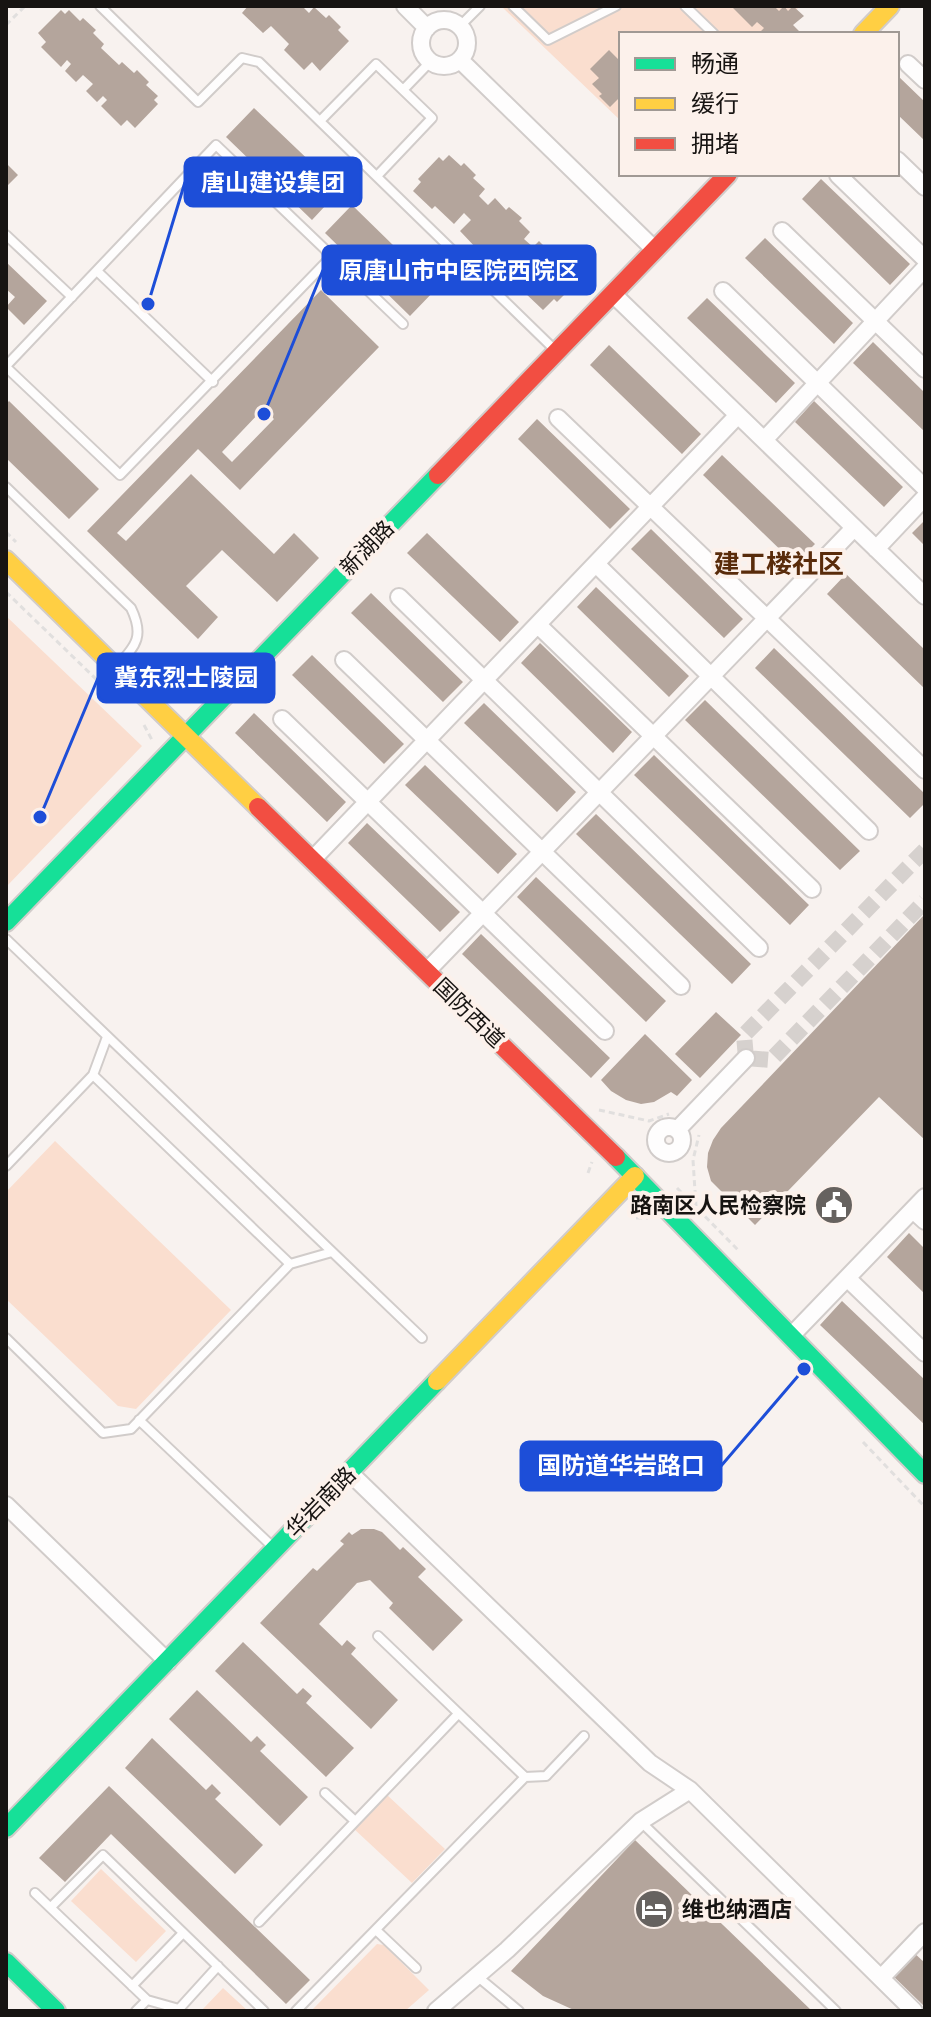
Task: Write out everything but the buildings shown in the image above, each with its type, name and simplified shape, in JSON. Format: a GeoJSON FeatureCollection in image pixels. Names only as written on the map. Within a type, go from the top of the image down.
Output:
{"type":"FeatureCollection","features":[{"type":"Feature","properties":{"kind":"street"},"geometry":{"type":"LineString","coordinates":[[405,6],[427,28]]}},
{"type":"Feature","properties":{"kind":"street"},"geometry":{"type":"LineString","coordinates":[[865,32],[890,6]]}},
{"type":"Feature","properties":{"kind":"street"},"geometry":{"type":"LineString","coordinates":[[447,20],[460,26],[465,32],[467,47],[460,60],[446,65],[431,61],[421,41],[427,28],[433,23],[447,20]]}},
{"type":"Feature","properties":{"kind":"street"},"geometry":{"type":"LineString","coordinates":[[460,60],[655,250]]}},
{"type":"Feature","properties":{"kind":"street"},"geometry":{"type":"LineString","coordinates":[[908,64],[925,80]]}},
{"type":"Feature","properties":{"kind":"street"},"geometry":{"type":"LineString","coordinates":[[899,162],[925,187]]}},
{"type":"Feature","properties":{"kind":"street","name":"新湖路"},"geometry":{"type":"LineString","coordinates":[[6,922],[726,176]]}},
{"type":"Feature","properties":{"kind":"street"},"geometry":{"type":"LineString","coordinates":[[839,176],[925,259]]}},
{"type":"Feature","properties":{"kind":"street"},"geometry":{"type":"LineString","coordinates":[[782,231],[925,369]]}},
{"type":"Feature","properties":{"kind":"street"},"geometry":{"type":"LineString","coordinates":[[764,440],[925,268]]}},
{"type":"Feature","properties":{"kind":"street"},"geometry":{"type":"LineString","coordinates":[[723,291],[925,488]]}},
{"type":"Feature","properties":{"kind":"street"},"geometry":{"type":"LineString","coordinates":[[613,294],[925,596]]}},
{"type":"Feature","properties":{"kind":"street"},"geometry":{"type":"LineString","coordinates":[[313,859],[738,415]]}},
{"type":"Feature","properties":{"kind":"street"},"geometry":{"type":"LineString","coordinates":[[558,418],[925,770]]}},
{"type":"Feature","properties":{"kind":"street"},"geometry":{"type":"LineString","coordinates":[[876,549],[925,497]]}},
{"type":"Feature","properties":{"kind":"street"},"geometry":{"type":"LineString","coordinates":[[427,971],[854,528]]}},
{"type":"Feature","properties":{"kind":"street","name":"国防西道"},"geometry":{"type":"LineString","coordinates":[[6,560],[635,1176],[925,1474]]}},
{"type":"Feature","properties":{"kind":"street"},"geometry":{"type":"LineString","coordinates":[[596,564],[869,831]]}},
{"type":"Feature","properties":{"kind":"street"},"geometry":{"type":"LineString","coordinates":[[399,597],[759,948]]}},
{"type":"Feature","properties":{"kind":"street"},"geometry":{"type":"LineString","coordinates":[[538,625],[812,889]]}},
{"type":"Feature","properties":{"kind":"street"},"geometry":{"type":"LineString","coordinates":[[344,660],[681,986]]}},
{"type":"Feature","properties":{"kind":"street"},"geometry":{"type":"LineString","coordinates":[[282,719],[605,1031]]}},
{"type":"Feature","properties":{"kind":"street"},"geometry":{"type":"LineString","coordinates":[[655,1155],[679,1149],[682,1141],[677,1130],[746,1058]]}},
{"type":"Feature","properties":{"kind":"street","name":"华岩南路"},"geometry":{"type":"LineString","coordinates":[[6,1828],[635,1176]]}},
{"type":"Feature","properties":{"kind":"street"},"geometry":{"type":"LineString","coordinates":[[791,1336],[921,1209]]}},
{"type":"Feature","properties":{"kind":"street"},"geometry":{"type":"LineString","coordinates":[[847,1278],[925,1353]]}},
{"type":"Feature","properties":{"kind":"street"},"geometry":{"type":"LineString","coordinates":[[350,1473],[650,1763],[690,1790],[914,2011]]}},
{"type":"Feature","properties":{"kind":"street"},"geometry":{"type":"LineString","coordinates":[[6,1505],[168,1662]]}},
{"type":"Feature","properties":{"kind":"street"},"geometry":{"type":"LineString","coordinates":[[436,2011],[478,1977],[641,1821],[690,1790]]}},
{"type":"Feature","properties":{"kind":"street"},"geometry":{"type":"LineString","coordinates":[[881,1978],[924,1936]]}},
{"type":"Feature","properties":{"kind":"street"},"geometry":{"type":"LineString","coordinates":[[6,1962],[56,2011]]}},
{"type":"Feature","properties":{"kind":"lane"},"geometry":{"type":"LineString","coordinates":[[100,6],[198,102],[242,58],[259,62],[557,351]]}},
{"type":"Feature","properties":{"kind":"lane"},"geometry":{"type":"LineString","coordinates":[[460,26],[480,6]]}},
{"type":"Feature","properties":{"kind":"lane"},"geometry":{"type":"LineString","coordinates":[[513,6],[548,40],[616,6]]}},
{"type":"Feature","properties":{"kind":"lane"},"geometry":{"type":"LineString","coordinates":[[685,6],[712,32]]}},
{"type":"Feature","properties":{"kind":"lane"},"geometry":{"type":"LineString","coordinates":[[403,90],[431,61]]}},
{"type":"Feature","properties":{"kind":"lane"},"geometry":{"type":"LineString","coordinates":[[320,121],[376,64],[403,90],[432,118],[377,176]]}},
{"type":"Feature","properties":{"kind":"lane"},"geometry":{"type":"LineString","coordinates":[[332,256],[120,475],[6,367],[216,145],[332,256],[403,324]]}},
{"type":"Feature","properties":{"kind":"lane"},"geometry":{"type":"LineString","coordinates":[[6,235],[72,297]]}},
{"type":"Feature","properties":{"kind":"lane"},"geometry":{"type":"LineString","coordinates":[[97,271],[213,382]]}},
{"type":"Feature","properties":{"kind":"lane"},"geometry":{"type":"LineString","coordinates":[[6,487],[131,608],[137,622],[137,637],[134,648],[116,667]]}},
{"type":"Feature","properties":{"kind":"lane"},"geometry":{"type":"LineString","coordinates":[[6,939],[422,1338]]}},
{"type":"Feature","properties":{"kind":"lane"},"geometry":{"type":"LineString","coordinates":[[6,1166],[93,1075],[107,1037]]}},
{"type":"Feature","properties":{"kind":"lane"},"geometry":{"type":"LineString","coordinates":[[93,1075],[290,1264]]}},
{"type":"Feature","properties":{"kind":"lane"},"geometry":{"type":"LineString","coordinates":[[6,1338],[103,1433],[131,1429],[290,1264],[332,1252]]}},
{"type":"Feature","properties":{"kind":"lane"},"geometry":{"type":"LineString","coordinates":[[139,1420],[275,1549]]}},
{"type":"Feature","properties":{"kind":"lane"},"geometry":{"type":"LineString","coordinates":[[378,1636],[525,1777]]}},
{"type":"Feature","properties":{"kind":"lane"},"geometry":{"type":"LineString","coordinates":[[259,1922],[458,1714]]}},
{"type":"Feature","properties":{"kind":"lane"},"geometry":{"type":"LineString","coordinates":[[296,2011],[525,1777],[546,1776],[584,1736]]}},
{"type":"Feature","properties":{"kind":"lane"},"geometry":{"type":"LineString","coordinates":[[325,1793],[355,1821]]}},
{"type":"Feature","properties":{"kind":"lane"},"geometry":{"type":"LineString","coordinates":[[641,1821],[836,2011]]}},
{"type":"Feature","properties":{"kind":"lane"},"geometry":{"type":"LineString","coordinates":[[51,1907],[103,1855],[264,2011]]}},
{"type":"Feature","properties":{"kind":"lane"},"geometry":{"type":"LineString","coordinates":[[35,1893],[147,2000],[179,2010],[218,1966]]}},
{"type":"Feature","properties":{"kind":"lane"},"geometry":{"type":"LineString","coordinates":[[376,1930],[416,1968]]}},
{"type":"Feature","properties":{"kind":"lane"},"geometry":{"type":"LineString","coordinates":[[132,1986],[183,1933]]}},
{"type":"Feature","properties":{"kind":"lane"},"geometry":{"type":"LineString","coordinates":[[478,1977],[519,2011]]}},
{"type":"Feature","properties":{"kind":"lane"},"geometry":{"type":"LineString","coordinates":[[136,2011],[147,2000]]}},
{"type":"Feature","properties":{"kind":"path"},"geometry":{"type":"LineString","coordinates":[[6,25],[25,6]]}},
{"type":"Feature","properties":{"kind":"path"},"geometry":{"type":"LineString","coordinates":[[6,592],[103,686]]}},
{"type":"Feature","properties":{"kind":"path"},"geometry":{"type":"LineString","coordinates":[[135,717],[146,727],[153,743]]}},
{"type":"Feature","properties":{"kind":"path"},"geometry":{"type":"LineString","coordinates":[[597,1110],[649,1121],[678,1111]]}},
{"type":"Feature","properties":{"kind":"path"},"geometry":{"type":"LineString","coordinates":[[696,1206],[693,1160],[700,1131]]}},
{"type":"Feature","properties":{"kind":"shaded area"},"geometry":{"type":"Polygon","coordinates":[[[501,6],[800,6],[775,32],[619,32],[619,119],[501,6]]]}},
{"type":"Feature","properties":{"kind":"shaded area"},"geometry":{"type":"Polygon","coordinates":[[[6,616],[142,746],[6,887],[6,616]]]}},
{"type":"Feature","properties":{"kind":"shaded area"},"geometry":{"type":"Polygon","coordinates":[[[55,1141],[231,1310],[136,1409],[118,1406],[6,1299],[6,1192],[55,1141]]]}},
{"type":"Feature","properties":{"kind":"shaded area"},"geometry":{"type":"Polygon","coordinates":[[[386,1794],[445,1849],[412,1883],[353,1828],[386,1794]]]}},
{"type":"Feature","properties":{"kind":"shaded area"},"geometry":{"type":"Polygon","coordinates":[[[101,1869],[166,1931],[136,1962],[71,1901],[101,1869]]]}},
{"type":"Feature","properties":{"kind":"shaded area"},"geometry":{"type":"Polygon","coordinates":[[[377,1944],[384,1945],[429,1990],[405,2011],[311,2011],[377,1944]]]}},
{"type":"Feature","properties":{"kind":"shaded area"},"geometry":{"type":"Polygon","coordinates":[[[223,1988],[248,2011],[201,2011],[223,1988]]]}},
{"type":"Feature","properties":{"kind":"tunnel"},"geometry":{"type":"LineString","coordinates":[[925,850],[744,1035],[746,1058],[771,1060],[925,901]]}},
{"type":"Feature","properties":{"kind":"traffic: fast"},"geometry":{"type":"LineString","coordinates":[[6,922],[438,475]]}},
{"type":"Feature","properties":{"kind":"traffic: fast"},"geometry":{"type":"LineString","coordinates":[[616,1157],[925,1474]]}},
{"type":"Feature","properties":{"kind":"traffic: fast"},"geometry":{"type":"LineString","coordinates":[[6,1828],[437,1381]]}},
{"type":"Feature","properties":{"kind":"traffic: fast"},"geometry":{"type":"LineString","coordinates":[[6,1962],[56,2011]]}},
{"type":"Feature","properties":{"kind":"traffic: slow"},"geometry":{"type":"LineString","coordinates":[[865,32],[890,6]]}},
{"type":"Feature","properties":{"kind":"traffic: slow"},"geometry":{"type":"LineString","coordinates":[[6,560],[258,807]]}},
{"type":"Feature","properties":{"kind":"traffic: slow"},"geometry":{"type":"LineString","coordinates":[[437,1381],[635,1176]]}},
{"type":"Feature","properties":{"kind":"traffic: jam"},"geometry":{"type":"LineString","coordinates":[[438,475],[726,176]]}},
{"type":"Feature","properties":{"kind":"traffic: jam"},"geometry":{"type":"LineString","coordinates":[[258,807],[616,1157]]}},
{"type":"Feature","properties":{"kind":"place","name":"唐山建设集团"},"geometry":{"type":"Point","coordinates":[148,304]}},
{"type":"Feature","properties":{"kind":"place","name":"原唐山市中医院西院区"},"geometry":{"type":"Point","coordinates":[264,414]}},
{"type":"Feature","properties":{"kind":"place","name":"冀东烈士陵园"},"geometry":{"type":"Point","coordinates":[40,817]}},
{"type":"Feature","properties":{"kind":"place","name":"路南区人民检察院"},"geometry":{"type":"Point","coordinates":[834,1205]}},
{"type":"Feature","properties":{"kind":"place","name":"国防道华岩路口"},"geometry":{"type":"Point","coordinates":[804,1369]}},
{"type":"Feature","properties":{"kind":"place","name":"维也纳酒店"},"geometry":{"type":"Point","coordinates":[654,1909]}},
{"type":"Feature","properties":{"kind":"district","name":"建工楼社区"},"geometry":{"type":"Point","coordinates":[779,564]}}]}
